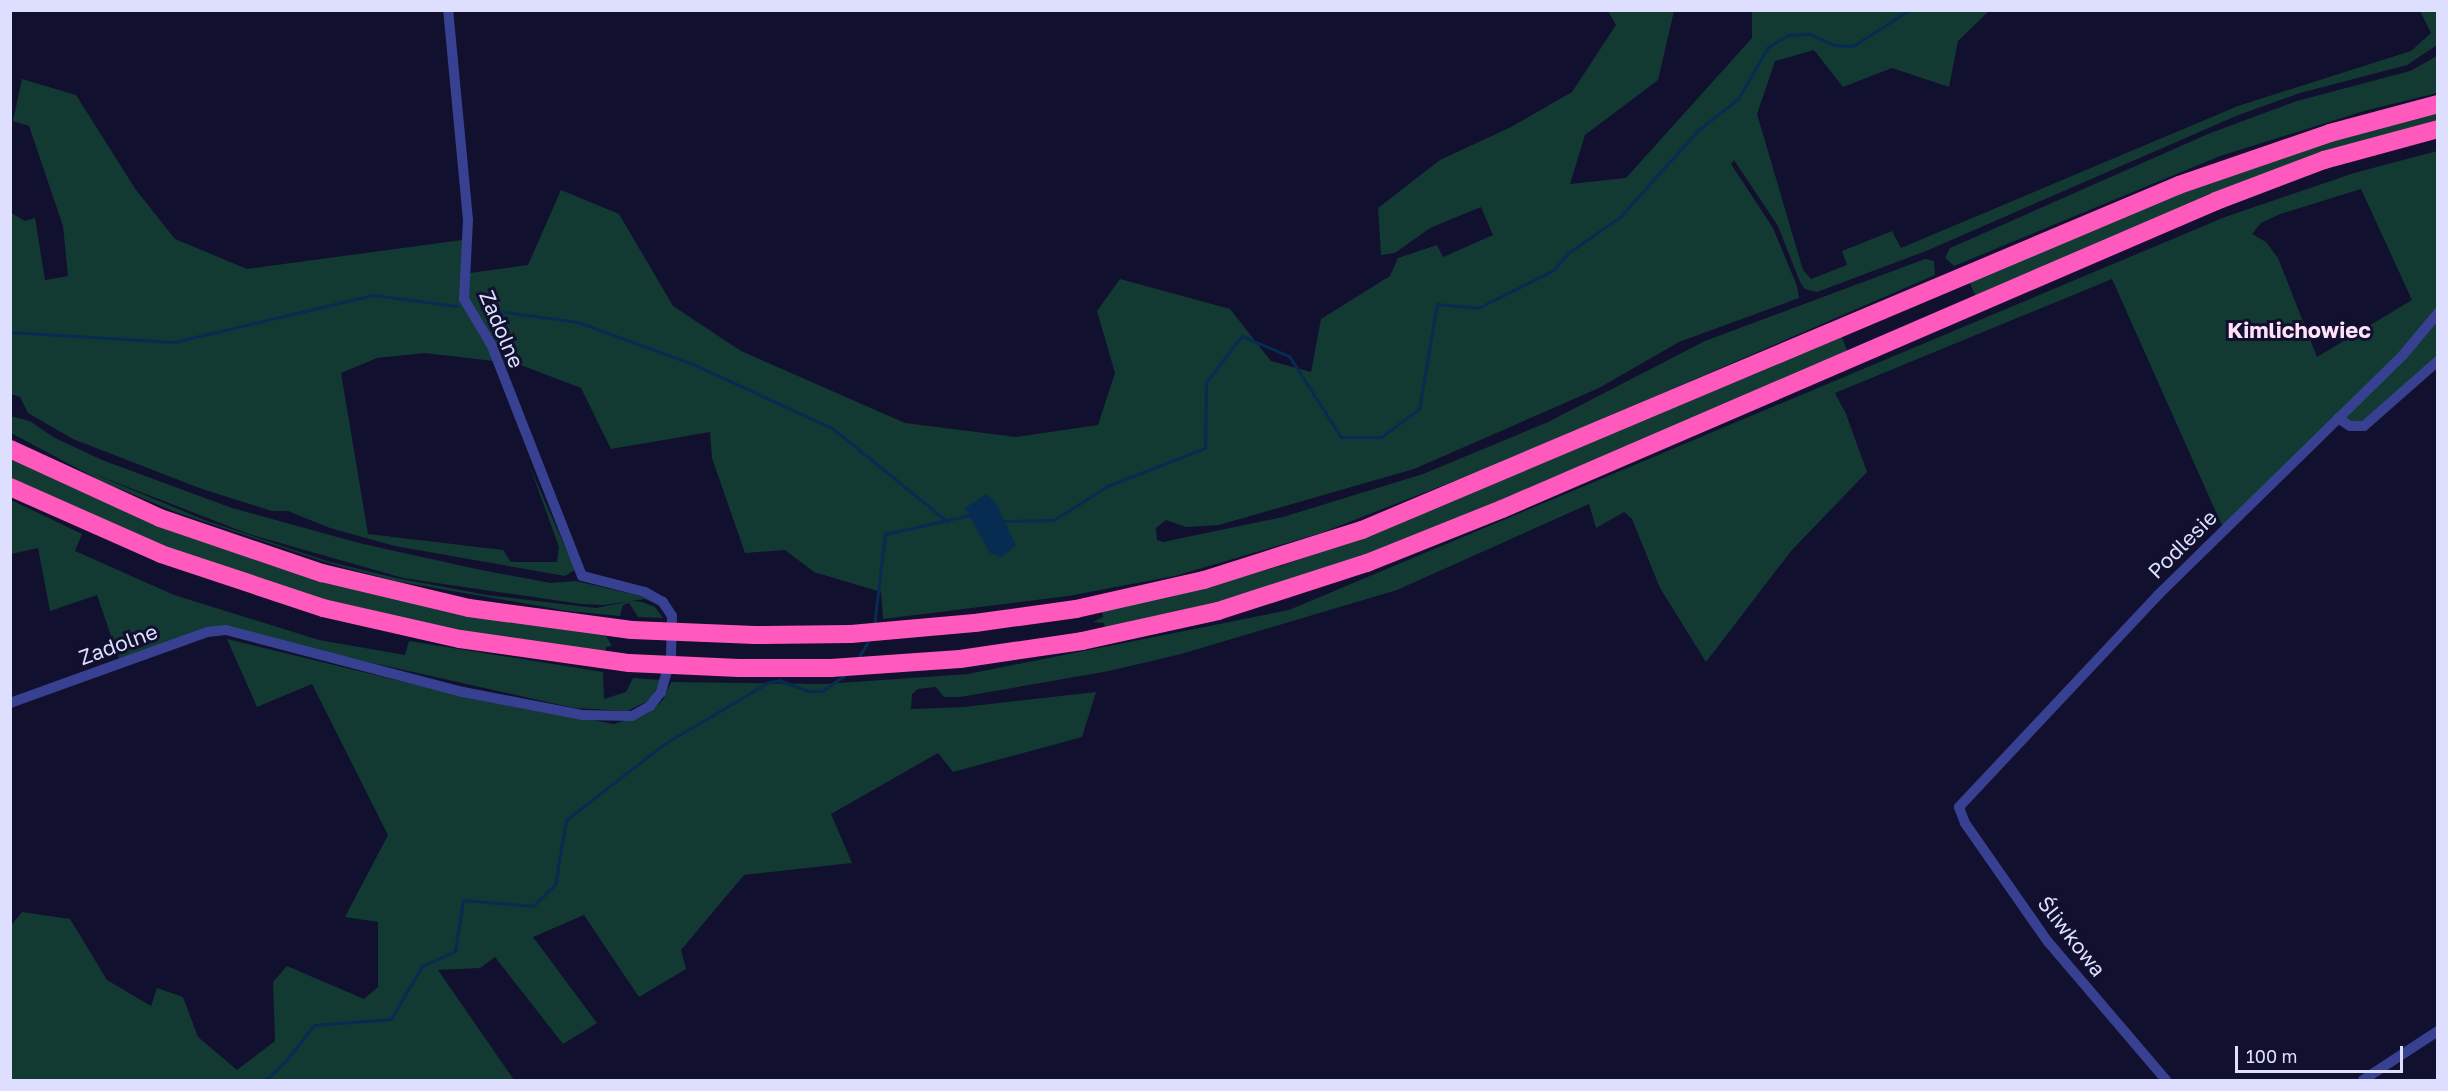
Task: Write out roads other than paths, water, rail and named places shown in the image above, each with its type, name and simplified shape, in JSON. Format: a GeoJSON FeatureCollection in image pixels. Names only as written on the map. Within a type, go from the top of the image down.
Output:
{"type":"FeatureCollection","features":[{"type":"Feature","properties":{"kind":"highway"},"geometry":{"type":"LineString","coordinates":[[10,449],[117,500],[299,566],[469,608],[632,630],[755,635],[851,634],[975,623],[1076,609],[1204,580],[1362,530],[2168,189],[2313,138],[2438,104]]}},
{"type":"Feature","properties":{"kind":"highway"},"geometry":{"type":"LineString","coordinates":[[10,487],[161,554],[323,608],[460,639],[628,663],[739,668],[831,668],[960,659],[1082,641],[1228,608],[1367,563],[1502,509],[2216,201],[2324,160],[2438,129]]}},
{"type":"Feature","properties":{"kind":"street","name":"Zadolne"},"geometry":{"type":"LineString","coordinates":[[10,703],[207,632],[226,630],[463,692],[611,718],[632,716],[656,699],[666,680],[671,657],[674,624],[668,609],[645,592],[582,576],[492,346],[464,299],[468,220],[448,10]]}},
{"type":"Feature","properties":{"kind":"street","name":"Podlesie"},"geometry":{"type":"LineString","coordinates":[[1959,807],[2158,595],[2403,355],[2438,313]]}},
{"type":"Feature","properties":{"kind":"street"},"geometry":{"type":"LineString","coordinates":[[2338,418],[2350,426],[2364,426],[2438,361]]}},
{"type":"Feature","properties":{"kind":"street","name":"Śliwkowa"},"geometry":{"type":"LineString","coordinates":[[1959,807],[1965,823],[2048,942],[2166,1080]]}},
{"type":"Feature","properties":{"kind":"street"},"geometry":{"type":"LineString","coordinates":[[2363,1080],[2438,1031]]}},
{"type":"Feature","properties":{"kind":"water"},"geometry":{"type":"Polygon","coordinates":[[[986,494],[996,503],[1016,546],[1001,557],[990,553],[965,508],[986,494]]]}},
{"type":"Feature","properties":{"kind":"waterway"},"geometry":{"type":"LineString","coordinates":[[1001,521],[1054,520],[1107,486],[1205,448],[1206,382],[1242,336],[1289,356],[1341,437],[1381,437],[1419,409],[1437,304],[1478,308],[1554,270],[1568,253],[1620,217],[1698,130],[1738,99],[1768,47],[1788,35],[1810,34],[1834,45],[1853,46],[1909,10]]}},
{"type":"Feature","properties":{"kind":"waterway"},"geometry":{"type":"LineString","coordinates":[[10,332],[174,342],[373,295],[457,306]]}},
{"type":"Feature","properties":{"kind":"waterway"},"geometry":{"type":"LineString","coordinates":[[481,309],[578,322],[695,365],[832,428],[948,522]]}},
{"type":"Feature","properties":{"kind":"waterway"},"geometry":{"type":"LineString","coordinates":[[874,626],[885,534],[970,515]]}},
{"type":"Feature","properties":{"kind":"waterway"},"geometry":{"type":"LineString","coordinates":[[857,660],[869,640]]}},
{"type":"Feature","properties":{"kind":"waterway"},"geometry":{"type":"LineString","coordinates":[[260,1080],[268,1078],[288,1058],[314,1025],[391,1019],[422,966],[455,951],[463,900],[533,906],[555,885],[566,820],[664,744],[767,683],[779,680],[807,691],[822,691],[845,675]]}},
{"type":"Feature","properties":{"kind":"district","name":"Kimlichowiec"},"geometry":{"type":"Point","coordinates":[2299,330]}}]}
